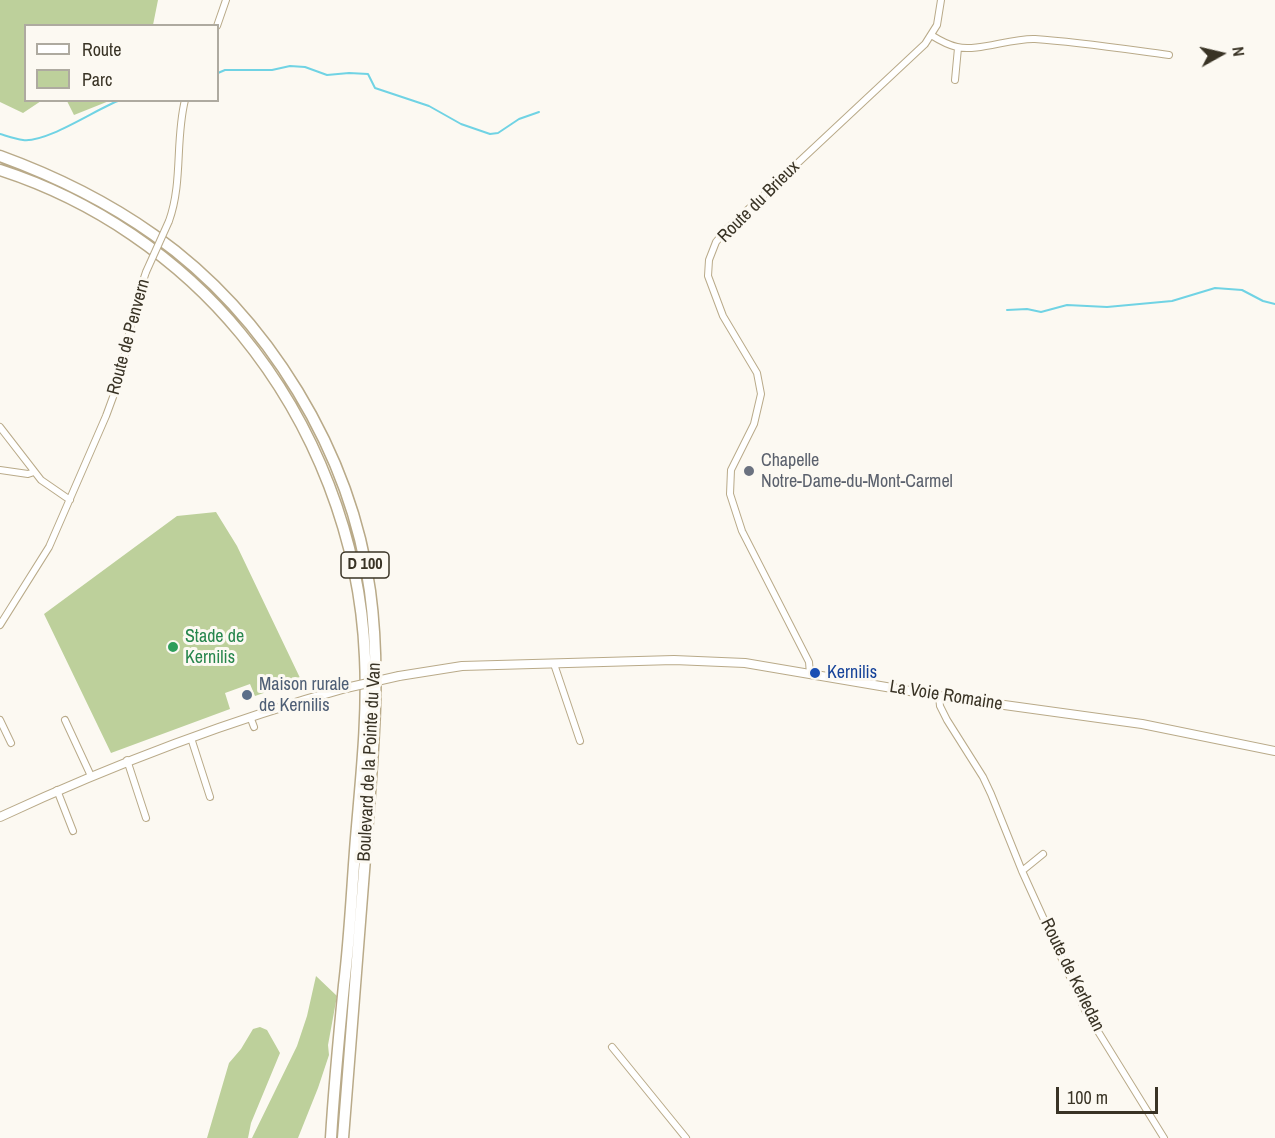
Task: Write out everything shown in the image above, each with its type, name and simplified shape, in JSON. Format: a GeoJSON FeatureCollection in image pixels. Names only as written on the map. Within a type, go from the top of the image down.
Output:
{"type":"FeatureCollection","features":[{"type":"Feature","properties":{"kind":"highway","name":"Boulevard de la Pointe du Van"},"geometry":{"type":"LineString","coordinates":[[0,156],[55,178],[114,209],[161,240],[214,286],[248,323],[294,387],[321,435],[349,506],[361,545],[370,590],[375,633],[376,684],[373,766],[343,1138]]}},
{"type":"Feature","properties":{"kind":"highway","name":"Boulevard de la Pointe du Van"},"geometry":{"type":"LineString","coordinates":[[0,170],[49,188],[103,216],[140,240],[200,289],[245,339],[285,396],[312,446],[335,501],[348,542],[357,585],[366,670],[360,792],[345,984],[334,1078],[331,1138]]}},
{"type":"Feature","properties":{"kind":"street"},"geometry":{"type":"LineString","coordinates":[[218,24],[226,0]]}},
{"type":"Feature","properties":{"kind":"street","name":"Route du Brieux"},"geometry":{"type":"LineString","coordinates":[[810,674],[808,662],[742,531],[732,500],[731,470],[754,424],[760,403],[761,386],[752,363],[723,316],[710,284],[707,266],[717,242],[725,231],[918,51],[932,35],[939,19],[941,0]]}},
{"type":"Feature","properties":{"kind":"street"},"geometry":{"type":"LineString","coordinates":[[932,35],[958,48],[1021,39],[1075,42],[1169,55]]}},
{"type":"Feature","properties":{"kind":"street"},"geometry":{"type":"LineString","coordinates":[[956,80],[958,48]]}},
{"type":"Feature","properties":{"kind":"street","name":"Route de Penvern"},"geometry":{"type":"LineString","coordinates":[[0,625],[45,555],[106,416],[120,378],[135,305],[146,272],[169,221],[177,186],[180,125],[185,102]]}},
{"type":"Feature","properties":{"kind":"street"},"geometry":{"type":"LineString","coordinates":[[0,428],[34,472],[70,500]]}},
{"type":"Feature","properties":{"kind":"street"},"geometry":{"type":"LineString","coordinates":[[0,470],[28,474],[34,472]]}},
{"type":"Feature","properties":{"kind":"street","name":"La Voie Romaine"},"geometry":{"type":"LineString","coordinates":[[191,738],[253,723],[346,688],[451,667],[699,660],[745,663],[939,696],[1142,724],[1275,751]]}},
{"type":"Feature","properties":{"kind":"street"},"geometry":{"type":"LineString","coordinates":[[555,664],[580,741]]}},
{"type":"Feature","properties":{"kind":"street","name":"Route de Kerledan"},"geometry":{"type":"LineString","coordinates":[[939,696],[940,706],[947,720],[983,777],[991,794],[1022,871],[1086,1012],[1164,1138]]}},
{"type":"Feature","properties":{"kind":"street"},"geometry":{"type":"LineString","coordinates":[[0,720],[11,743]]}},
{"type":"Feature","properties":{"kind":"street"},"geometry":{"type":"LineString","coordinates":[[65,720],[91,776]]}},
{"type":"Feature","properties":{"kind":"street"},"geometry":{"type":"LineString","coordinates":[[0,817],[127,760],[191,738],[210,797]]}},
{"type":"Feature","properties":{"kind":"street"},"geometry":{"type":"LineString","coordinates":[[127,760],[146,818]]}},
{"type":"Feature","properties":{"kind":"street"},"geometry":{"type":"LineString","coordinates":[[57,790],[73,831]]}},
{"type":"Feature","properties":{"kind":"street"},"geometry":{"type":"LineString","coordinates":[[1022,871],[1043,854]]}},
{"type":"Feature","properties":{"kind":"street"},"geometry":{"type":"LineString","coordinates":[[612,1047],[686,1138]]}},
{"type":"Feature","properties":{"kind":"green space"},"geometry":{"type":"Polygon","coordinates":[[[0,0],[158,0],[153,24],[24,24],[24,102],[40,102],[23,113],[0,102],[0,0]]]}},
{"type":"Feature","properties":{"kind":"green space"},"geometry":{"type":"Polygon","coordinates":[[[68,102],[106,102],[74,115],[68,102]]]}},
{"type":"Feature","properties":{"kind":"green space","name":"Stade de Kernilis"},"geometry":{"type":"Polygon","coordinates":[[[216,512],[237,546],[301,680],[255,696],[250,684],[225,693],[230,709],[111,753],[44,614],[177,516],[216,512]]]}},
{"type":"Feature","properties":{"kind":"green space"},"geometry":{"type":"Polygon","coordinates":[[[316,976],[337,996],[328,1045],[329,1055],[318,1088],[298,1138],[252,1138],[297,1046],[316,976]]]}},
{"type":"Feature","properties":{"kind":"green space"},"geometry":{"type":"Polygon","coordinates":[[[260,1027],[267,1030],[280,1053],[251,1123],[248,1138],[207,1138],[229,1063],[253,1029],[260,1027]]]}},
{"type":"Feature","properties":{"kind":"waterway"},"geometry":{"type":"LineString","coordinates":[[219,73],[225,70],[272,70],[290,66],[305,67],[327,75],[368,74],[375,88],[429,106],[461,124],[490,134],[498,133],[519,119],[539,112]]}},
{"type":"Feature","properties":{"kind":"waterway"},"geometry":{"type":"LineString","coordinates":[[0,134],[33,140],[58,131],[115,102]]}},
{"type":"Feature","properties":{"kind":"waterway"},"geometry":{"type":"LineString","coordinates":[[1007,310],[1027,309],[1041,312],[1067,305],[1107,307],[1172,301],[1215,288],[1242,290],[1263,301],[1275,304]]}},
{"type":"Feature","properties":{"kind":"place","name":"Chapelle Notre-Dame-du-Mont-Carmel"},"geometry":{"type":"Point","coordinates":[749,471]}},
{"type":"Feature","properties":{"kind":"place","name":"Stade de Kernilis"},"geometry":{"type":"Point","coordinates":[173,647]}},
{"type":"Feature","properties":{"kind":"place","name":"Kernilis"},"geometry":{"type":"Point","coordinates":[815,673]}},
{"type":"Feature","properties":{"kind":"place","name":"Maison rurale de Kernilis"},"geometry":{"type":"Point","coordinates":[247,695]}}]}
